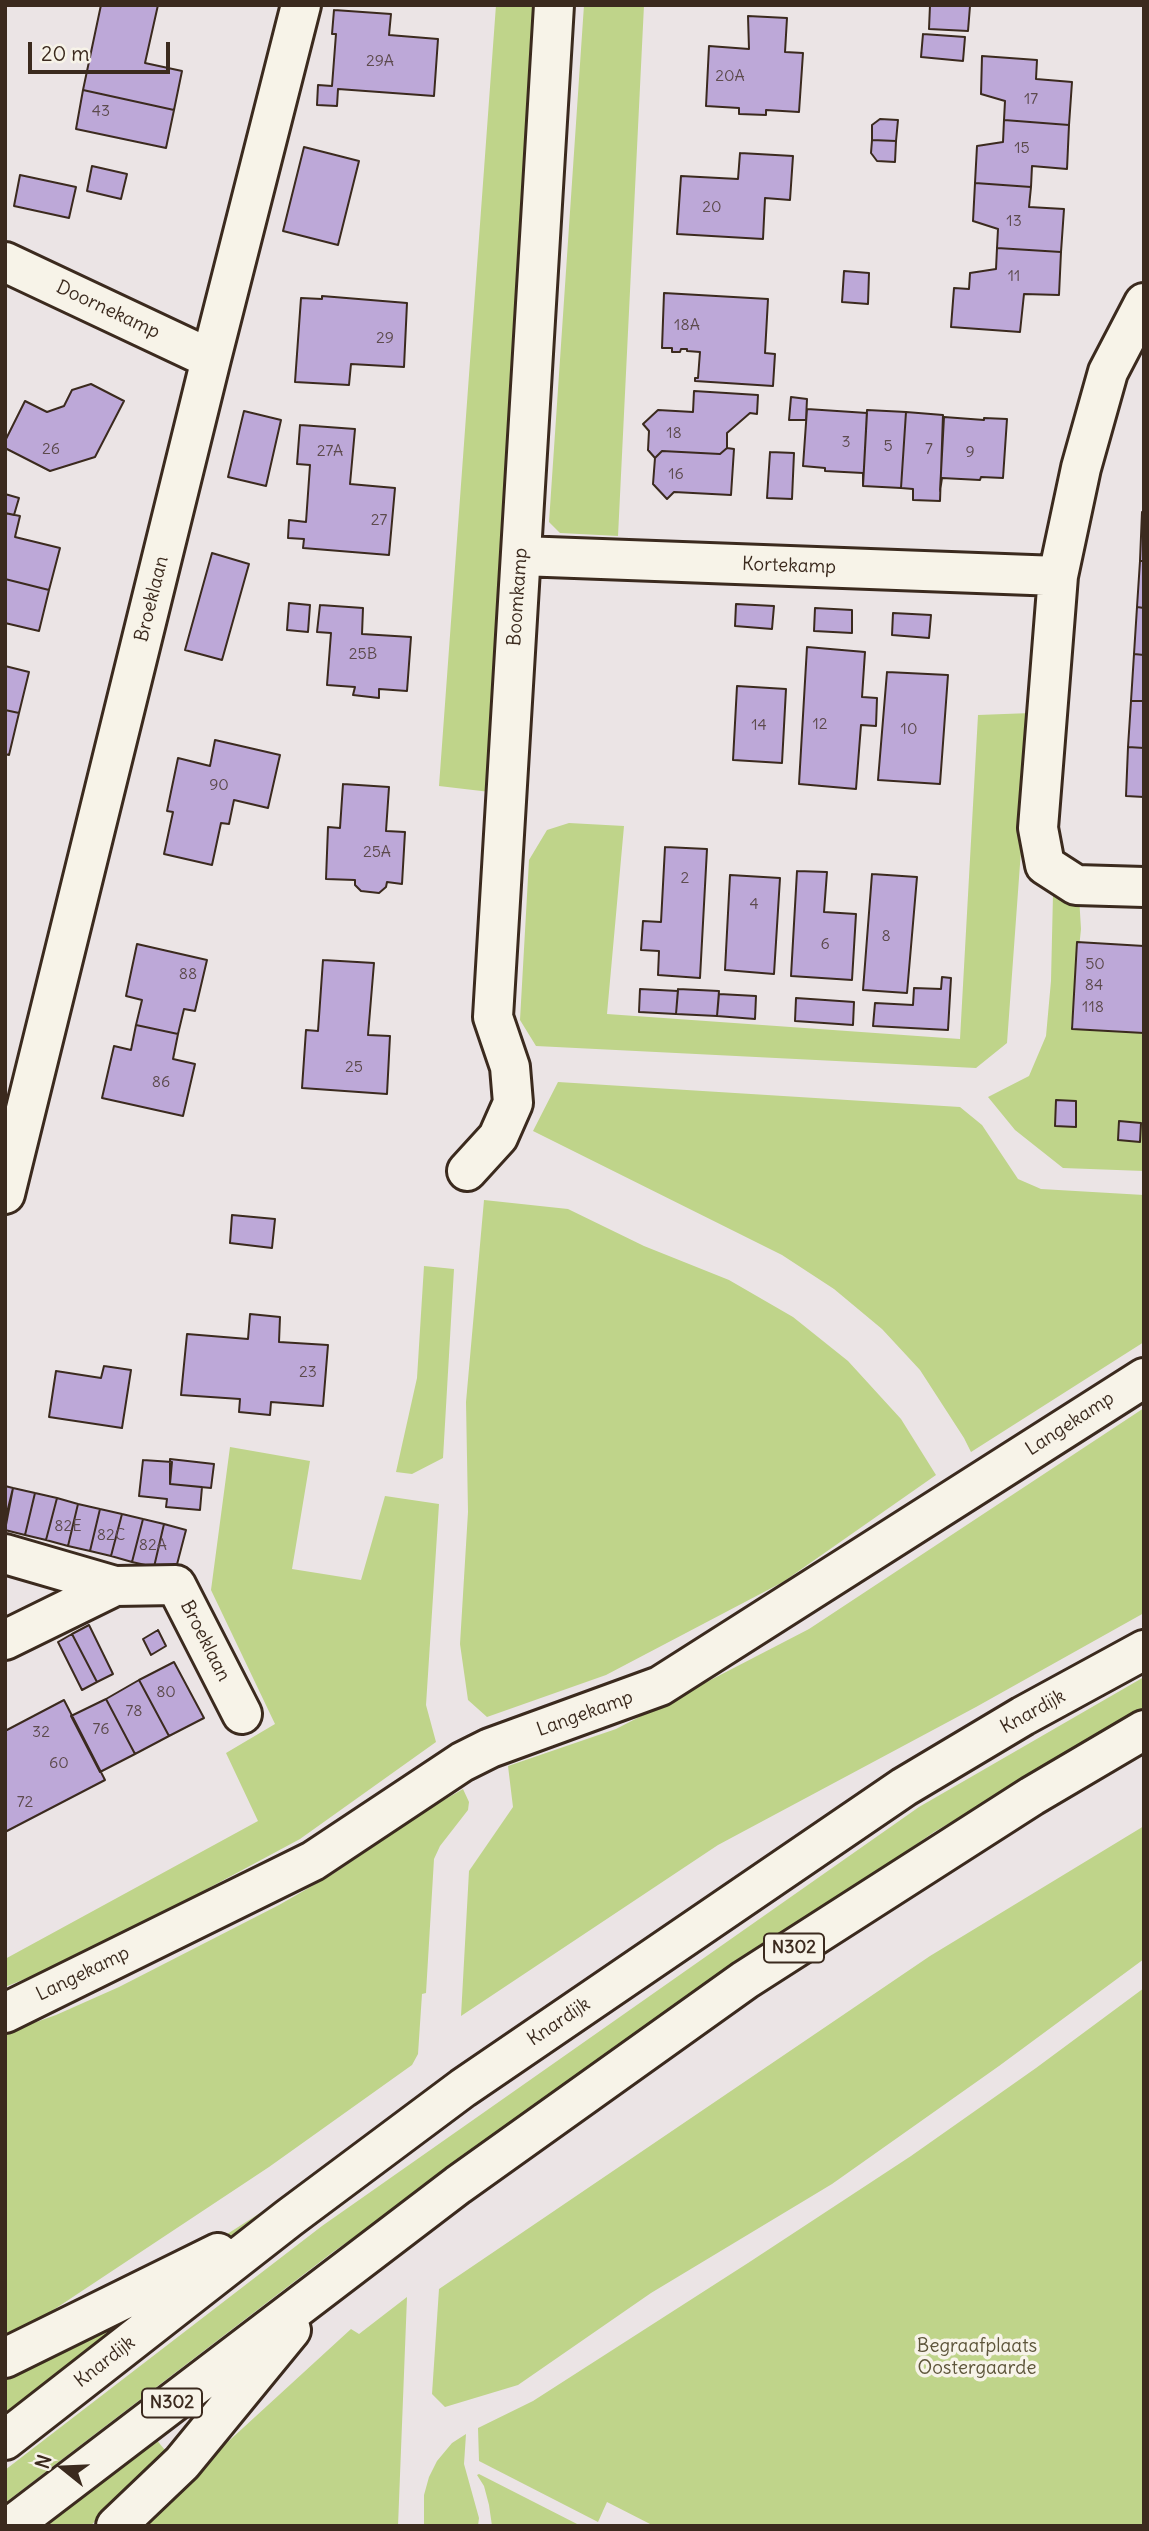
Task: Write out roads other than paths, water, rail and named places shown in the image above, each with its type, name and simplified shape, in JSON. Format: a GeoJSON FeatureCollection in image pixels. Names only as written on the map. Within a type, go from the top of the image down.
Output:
{"type":"FeatureCollection","features":[{"type":"Feature","properties":{"kind":"street","name":"Broeklaan"},"geometry":{"type":"LineString","coordinates":[[5,1194],[13,1125],[300,5]]}},
{"type":"Feature","properties":{"kind":"street","name":"Boomkamp"},"geometry":{"type":"LineString","coordinates":[[467,1171],[498,1136],[513,1103],[510,1067],[493,1017],[554,5]]}},
{"type":"Feature","properties":{"kind":"street","name":"Doornekamp"},"geometry":{"type":"LineString","coordinates":[[5,262],[211,359]]}},
{"type":"Feature","properties":{"kind":"street"},"geometry":{"type":"LineString","coordinates":[[1144,303],[1108,372],[1081,468],[1058,576],[1038,828],[1045,865],[1076,885],[1144,887]]}},
{"type":"Feature","properties":{"kind":"street","name":"Kortekamp"},"geometry":{"type":"LineString","coordinates":[[520,556],[1058,576]]}},
{"type":"Feature","properties":{"kind":"street","name":"Langekamp"},"geometry":{"type":"LineString","coordinates":[[5,2013],[313,1861],[462,1762],[490,1748],[660,1686],[1144,1378]]}},
{"type":"Feature","properties":{"kind":"street","name":"Broeklaan"},"geometry":{"type":"LineString","coordinates":[[5,1554],[115,1586],[176,1585],[242,1714]]}},
{"type":"Feature","properties":{"kind":"street","name":"Broeklaan"},"geometry":{"type":"LineString","coordinates":[[5,1640],[115,1586]]}},
{"type":"Feature","properties":{"kind":"street","name":"Knardijk"},"geometry":{"type":"LineString","coordinates":[[5,2440],[289,2218],[463,2088],[904,1787],[1023,1716],[1144,1650]]}},
{"type":"Feature","properties":{"kind":"street","name":"N302"},"geometry":{"type":"LineString","coordinates":[[11,2526],[405,2224],[745,1980],[1020,1803],[1144,1730]]}},
{"type":"Feature","properties":{"kind":"street"},"geometry":{"type":"LineString","coordinates":[[5,2358],[289,2218]]}},
{"type":"Feature","properties":{"kind":"street"},"geometry":{"type":"LineString","coordinates":[[116,2526],[182,2463],[332,2279]]}},
{"type":"Feature","properties":{"kind":"park label","name":"Begraafplaats Oostergaarde"},"geometry":{"type":"Point","coordinates":[977,2358]}}]}
